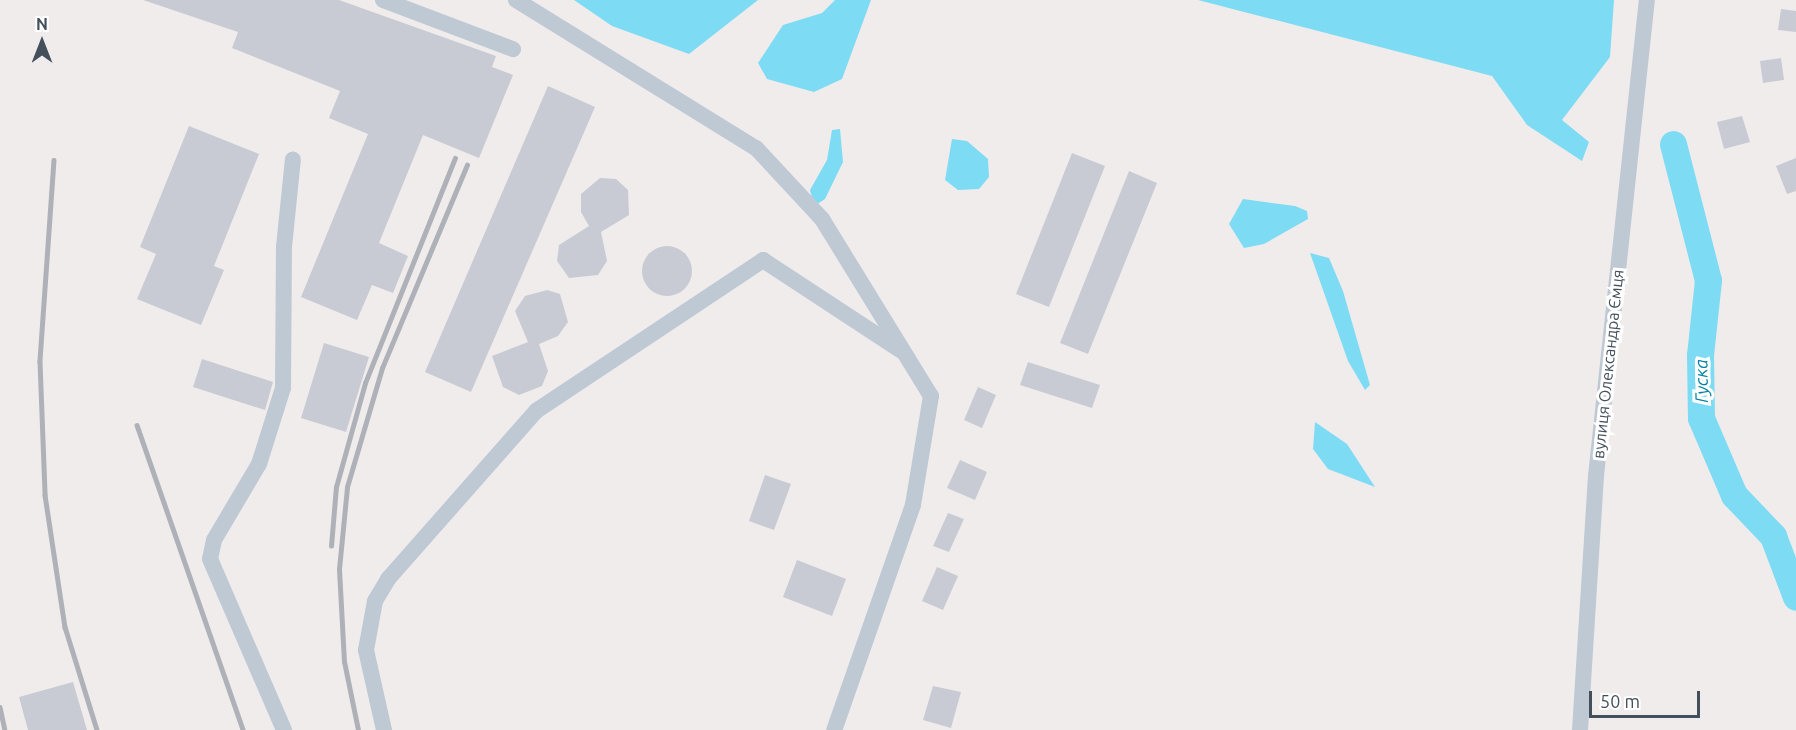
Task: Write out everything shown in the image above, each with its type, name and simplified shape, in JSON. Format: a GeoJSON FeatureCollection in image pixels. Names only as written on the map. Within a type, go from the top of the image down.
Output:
{"type":"FeatureCollection","features":[{"type":"Feature","properties":{"kind":"street"},"geometry":{"type":"LineString","coordinates":[[383,0],[513,49]]}},
{"type":"Feature","properties":{"kind":"street"},"geometry":{"type":"LineString","coordinates":[[516,0],[756,148],[822,219],[931,396],[913,505],[834,730]]}},
{"type":"Feature","properties":{"kind":"street","name":"вулиця Олександра Ємця"},"geometry":{"type":"LineString","coordinates":[[1580,730],[1596,476],[1647,0]]}},
{"type":"Feature","properties":{"kind":"street"},"geometry":{"type":"LineString","coordinates":[[284,730],[210,559],[214,540],[259,464],[283,388],[284,247],[293,159]]}},
{"type":"Feature","properties":{"kind":"street"},"geometry":{"type":"LineString","coordinates":[[384,730],[366,650],[375,601],[388,579],[536,411],[763,260],[905,354]]}},
{"type":"Feature","properties":{"kind":"water"},"geometry":{"type":"Polygon","coordinates":[[[574,0],[758,0],[689,54],[612,26],[574,0]]]}},
{"type":"Feature","properties":{"kind":"water"},"geometry":{"type":"Polygon","coordinates":[[[835,0],[871,0],[842,79],[814,92],[767,79],[758,63],[783,25],[822,13],[835,0]]]}},
{"type":"Feature","properties":{"kind":"water"},"geometry":{"type":"Polygon","coordinates":[[[1198,0],[1614,0],[1610,57],[1562,120],[1589,142],[1582,161],[1527,125],[1492,76],[1198,0]]]}},
{"type":"Feature","properties":{"kind":"water"},"geometry":{"type":"Polygon","coordinates":[[[840,129],[843,162],[825,199],[814,206],[810,190],[827,160],[832,130],[840,129]]]}},
{"type":"Feature","properties":{"kind":"water"},"geometry":{"type":"Polygon","coordinates":[[[952,139],[967,141],[988,159],[989,177],[979,189],[958,190],[945,180],[952,139]]]}},
{"type":"Feature","properties":{"kind":"water"},"geometry":{"type":"Polygon","coordinates":[[[1243,199],[1295,206],[1307,211],[1308,219],[1264,244],[1244,248],[1229,224],[1243,199]]]}},
{"type":"Feature","properties":{"kind":"water"},"geometry":{"type":"Polygon","coordinates":[[[1310,253],[1329,258],[1343,291],[1370,385],[1365,390],[1348,361],[1310,253]]]}},
{"type":"Feature","properties":{"kind":"water"},"geometry":{"type":"Polygon","coordinates":[[[1315,422],[1347,444],[1375,487],[1328,469],[1313,449],[1315,422]]]}},
{"type":"Feature","properties":{"kind":"building"},"geometry":{"type":"Polygon","coordinates":[[[143,0],[339,0],[496,56],[492,67],[513,75],[479,158],[423,135],[379,243],[408,256],[393,293],[372,285],[357,320],[301,297],[368,134],[329,118],[340,91],[232,48],[238,32],[143,0]]]}},
{"type":"Feature","properties":{"kind":"building"},"geometry":{"type":"Polygon","coordinates":[[[1781,9],[1796,11],[1796,32],[1778,30],[1781,9]]]}},
{"type":"Feature","properties":{"kind":"building"},"geometry":{"type":"Polygon","coordinates":[[[1781,58],[1784,80],[1763,83],[1760,61],[1781,58]]]}},
{"type":"Feature","properties":{"kind":"building"},"geometry":{"type":"Polygon","coordinates":[[[548,86],[595,107],[471,392],[425,372],[548,86]]]}},
{"type":"Feature","properties":{"kind":"building"},"geometry":{"type":"Polygon","coordinates":[[[1742,116],[1750,142],[1724,149],[1717,122],[1742,116]]]}},
{"type":"Feature","properties":{"kind":"building"},"geometry":{"type":"Polygon","coordinates":[[[189,126],[259,154],[214,266],[224,270],[201,325],[137,299],[156,254],[140,247],[189,126]]]}},
{"type":"Feature","properties":{"kind":"building"},"geometry":{"type":"Polygon","coordinates":[[[1072,153],[1105,166],[1049,307],[1016,294],[1072,153]]]}},
{"type":"Feature","properties":{"kind":"building"},"geometry":{"type":"Polygon","coordinates":[[[1796,158],[1796,191],[1787,194],[1776,166],[1796,158]]]}},
{"type":"Feature","properties":{"kind":"building"},"geometry":{"type":"Polygon","coordinates":[[[1129,171],[1157,183],[1088,354],[1060,343],[1129,171]]]}},
{"type":"Feature","properties":{"kind":"building"},"geometry":{"type":"Polygon","coordinates":[[[600,178],[616,179],[628,190],[629,215],[601,232],[607,261],[598,275],[569,278],[557,261],[559,245],[589,226],[581,212],[581,194],[600,178]]]}},
{"type":"Feature","properties":{"kind":"building"},"geometry":{"type":"Polygon","coordinates":[[[662,246],[672,246],[685,253],[692,266],[692,276],[685,289],[672,296],[662,296],[653,292],[646,285],[642,276],[642,266],[646,257],[653,250],[662,246]]]}},
{"type":"Feature","properties":{"kind":"building"},"geometry":{"type":"Polygon","coordinates":[[[547,290],[560,294],[568,322],[558,336],[539,344],[548,371],[542,386],[519,395],[503,387],[492,356],[528,342],[515,311],[525,296],[547,290]]]}},
{"type":"Feature","properties":{"kind":"building"},"geometry":{"type":"Polygon","coordinates":[[[324,343],[369,357],[346,432],[301,418],[324,343]]]}},
{"type":"Feature","properties":{"kind":"building"},"geometry":{"type":"Polygon","coordinates":[[[202,359],[273,382],[265,410],[193,387],[202,359]]]}},
{"type":"Feature","properties":{"kind":"building"},"geometry":{"type":"Polygon","coordinates":[[[1028,362],[1100,385],[1092,408],[1020,385],[1028,362]]]}},
{"type":"Feature","properties":{"kind":"building"},"geometry":{"type":"Polygon","coordinates":[[[978,387],[996,395],[982,428],[964,420],[978,387]]]}},
{"type":"Feature","properties":{"kind":"building"},"geometry":{"type":"Polygon","coordinates":[[[960,460],[987,472],[975,500],[947,488],[960,460]]]}},
{"type":"Feature","properties":{"kind":"building"},"geometry":{"type":"Polygon","coordinates":[[[765,475],[791,484],[774,530],[749,521],[765,475]]]}},
{"type":"Feature","properties":{"kind":"building"},"geometry":{"type":"Polygon","coordinates":[[[948,513],[964,519],[949,552],[933,546],[948,513]]]}},
{"type":"Feature","properties":{"kind":"building"},"geometry":{"type":"Polygon","coordinates":[[[797,560],[846,579],[832,616],[783,597],[797,560]]]}},
{"type":"Feature","properties":{"kind":"building"},"geometry":{"type":"Polygon","coordinates":[[[937,567],[958,576],[943,610],[922,601],[937,567]]]}},
{"type":"Feature","properties":{"kind":"building"},"geometry":{"type":"Polygon","coordinates":[[[73,682],[87,730],[28,730],[19,697],[73,682]]]}},
{"type":"Feature","properties":{"kind":"building"},"geometry":{"type":"Polygon","coordinates":[[[933,686],[961,692],[951,728],[923,720],[933,686]]]}},
{"type":"Feature","properties":{"kind":"waterway","name":"Гуска"},"geometry":{"type":"LineString","coordinates":[[1673,144],[1708,280],[1700,355],[1701,418],[1734,495],[1773,536],[1796,597]]}},
{"type":"Feature","properties":{"kind":"railway"},"geometry":{"type":"LineString","coordinates":[[331,546],[336,487],[365,383],[455,158]]}},
{"type":"Feature","properties":{"kind":"railway"},"geometry":{"type":"LineString","coordinates":[[54,160],[40,362],[45,495],[65,627],[97,730]]}},
{"type":"Feature","properties":{"kind":"railway"},"geometry":{"type":"LineString","coordinates":[[358,730],[344,662],[339,569],[347,487],[382,368],[467,165]]}},
{"type":"Feature","properties":{"kind":"railway"},"geometry":{"type":"LineString","coordinates":[[137,425],[243,730]]}},
{"type":"Feature","properties":{"kind":"railway"},"geometry":{"type":"LineString","coordinates":[[0,707],[5,730]]}}]}
